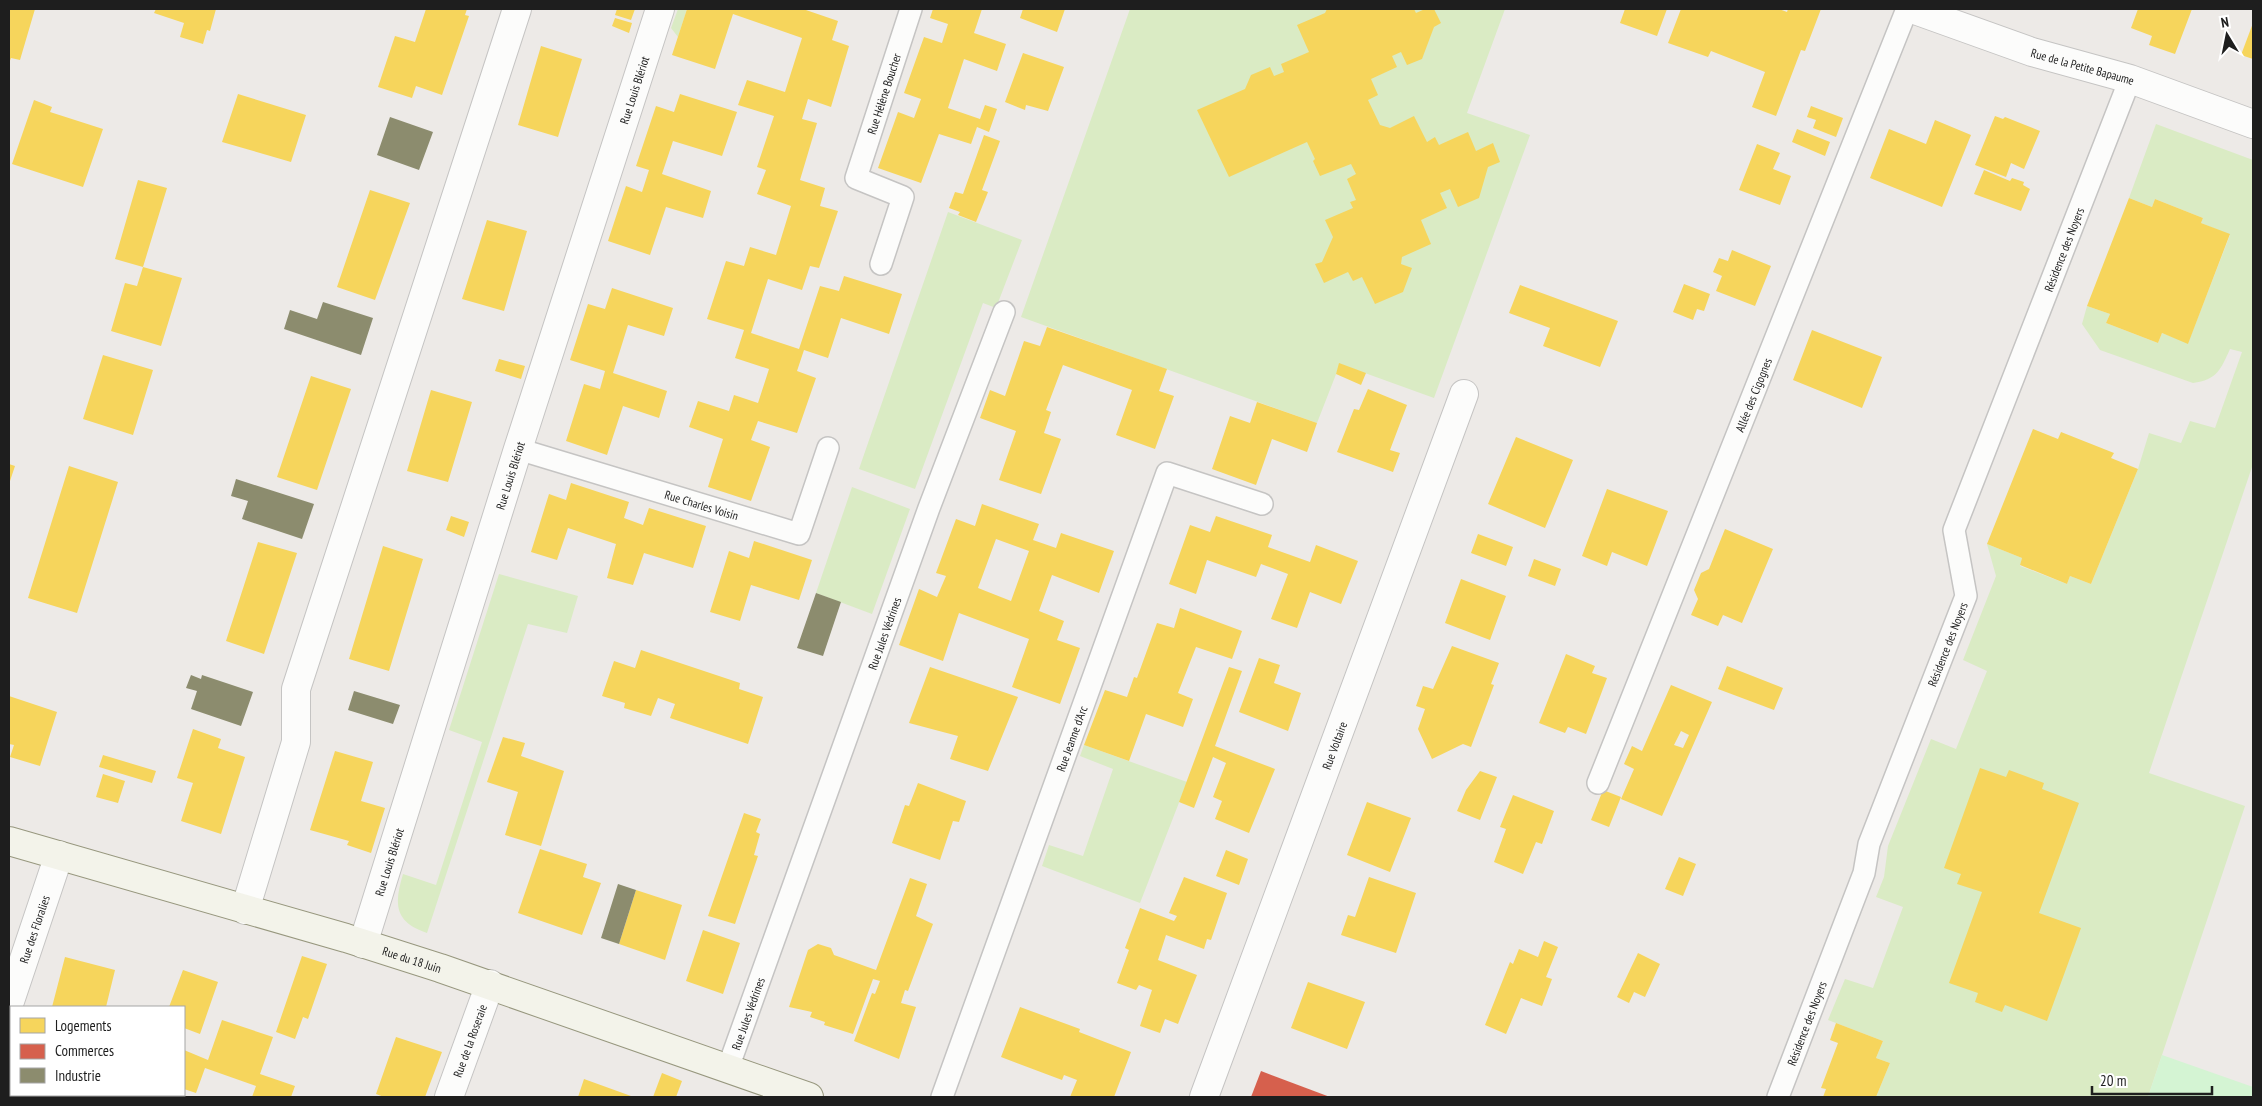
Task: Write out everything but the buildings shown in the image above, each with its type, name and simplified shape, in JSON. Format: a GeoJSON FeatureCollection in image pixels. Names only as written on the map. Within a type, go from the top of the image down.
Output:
{"type":"FeatureCollection","features":[{"type":"Feature","properties":{"kind":"street"},"geometry":{"type":"LineString","coordinates":[[245,910],[296,742],[296,689],[517,9]]}},
{"type":"Feature","properties":{"kind":"street","name":"Rue Louis Blériot"},"geometry":{"type":"LineString","coordinates":[[363,944],[518,449],[660,9]]}},
{"type":"Feature","properties":{"kind":"street","name":"Rue de la Petite Bapaume"},"geometry":{"type":"LineString","coordinates":[[1912,9],[2032,52],[2130,79],[2253,124]]}},
{"type":"Feature","properties":{"kind":"street","name":"Rue Voltaire"},"geometry":{"type":"LineString","coordinates":[[1204,1097],[1464,394]]}},
{"type":"Feature","properties":{"kind":"street","name":"Rue du 18 Juin"},"geometry":{"type":"LineString","coordinates":[[9,841],[363,944],[490,984],[809,1097]]}},
{"type":"Feature","properties":{"kind":"street","name":"Rue des Floralies"},"geometry":{"type":"LineString","coordinates":[[9,1004],[59,856]]}},
{"type":"Feature","properties":{"kind":"street","name":"Rue de la Roseraie"},"geometry":{"type":"LineString","coordinates":[[449,1097],[490,984]]}},
{"type":"Feature","properties":{"kind":"lane","name":"Rue Hélène Boucher"},"geometry":{"type":"LineString","coordinates":[[881,264],[903,197],[856,178],[911,9]]}},
{"type":"Feature","properties":{"kind":"lane","name":"Allée des Cigognes"},"geometry":{"type":"LineString","coordinates":[[1598,783],[1907,9]]}},
{"type":"Feature","properties":{"kind":"lane","name":"Résidence des Noyers"},"geometry":{"type":"LineString","coordinates":[[1778,1097],[1864,873],[1869,844],[1966,596],[1954,530],[2130,79]]}},
{"type":"Feature","properties":{"kind":"lane","name":"Rue Jules Védrines"},"geometry":{"type":"LineString","coordinates":[[728,1068],[929,508],[1004,312]]}},
{"type":"Feature","properties":{"kind":"lane","name":"Rue Charles Voisin"},"geometry":{"type":"LineString","coordinates":[[518,449],[799,534],[828,448]]}},
{"type":"Feature","properties":{"kind":"lane","name":"Rue Jeanne d'Arc"},"geometry":{"type":"LineString","coordinates":[[942,1097],[1167,473],[1262,504]]}},
{"type":"Feature","properties":{"kind":"green space"},"geometry":{"type":"Polygon","coordinates":[[[678,9],[687,9],[678,37],[671,28],[678,9]]]}},
{"type":"Feature","properties":{"kind":"green space"},"geometry":{"type":"Polygon","coordinates":[[[1130,9],[1505,9],[1467,113],[1530,135],[1434,398],[1340,364],[1317,423],[1021,317],[1130,9]]]}},
{"type":"Feature","properties":{"kind":"green space"},"geometry":{"type":"Polygon","coordinates":[[[2156,124],[2253,160],[2253,464],[2149,773],[2245,806],[2148,1097],[1876,1097],[1890,1063],[1876,1058],[1883,1041],[1828,1020],[1845,979],[1873,988],[1903,907],[1876,897],[1884,877],[1888,846],[1931,739],[1956,749],[1987,671],[1963,660],[1996,576],[1987,544],[2022,558],[2020,566],[2067,584],[2070,576],[2091,584],[2138,469],[2149,433],[2181,443],[2190,421],[2215,428],[2242,352],[2230,349],[2221,368],[2213,376],[2193,383],[2100,350],[2082,324],[2087,306],[2110,314],[2106,323],[2158,343],[2162,333],[2188,343],[2230,235],[2201,223],[2203,218],[2155,199],[2152,207],[2129,198],[2156,124]]]}},
{"type":"Feature","properties":{"kind":"green space"},"geometry":{"type":"Polygon","coordinates":[[[948,212],[1022,240],[996,308],[983,303],[915,489],[859,469],[948,212]]]}},
{"type":"Feature","properties":{"kind":"green space"},"geometry":{"type":"Polygon","coordinates":[[[852,487],[910,509],[872,614],[816,593],[852,487]]]}},
{"type":"Feature","properties":{"kind":"green space"},"geometry":{"type":"Polygon","coordinates":[[[499,574],[578,596],[567,633],[528,624],[427,933],[416,929],[403,917],[399,911],[398,894],[403,874],[436,885],[482,742],[449,730],[499,574]]]}},
{"type":"Feature","properties":{"kind":"green space"},"geometry":{"type":"Polygon","coordinates":[[[1084,745],[1187,782],[1140,903],[1042,866],[1049,845],[1083,856],[1113,769],[1080,756],[1084,745]]]}},
{"type":"Feature","properties":{"kind":"green space"},"geometry":{"type":"Polygon","coordinates":[[[2162,1055],[2253,1087],[2253,1097],[2148,1097],[2162,1055]]]}}]}
